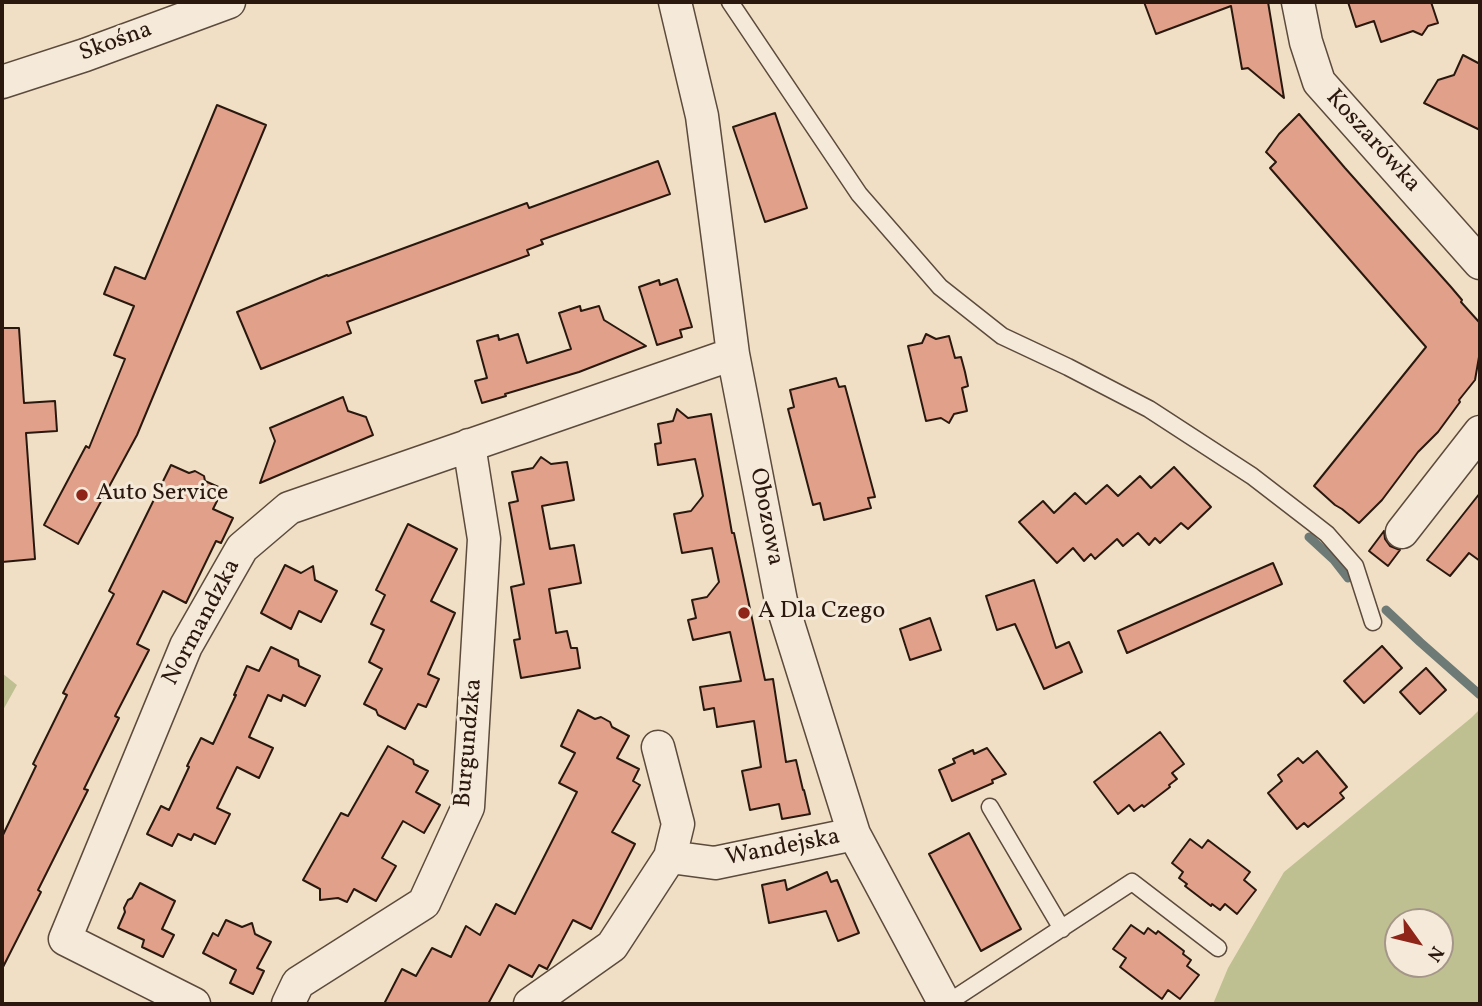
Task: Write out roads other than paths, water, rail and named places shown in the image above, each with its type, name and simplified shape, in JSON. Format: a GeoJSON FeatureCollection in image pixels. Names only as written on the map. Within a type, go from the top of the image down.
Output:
{"type":"FeatureCollection","features":[{"type":"Feature","properties":{"kind":"street","name":"Skośna"},"geometry":{"type":"LineString","coordinates":[[2,82],[85,55],[229,2]]}},
{"type":"Feature","properties":{"kind":"street","name":"Obozowa"},"geometry":{"type":"LineString","coordinates":[[675,2],[702,116],[733,354],[781,601],[854,834],[946,1004]]}},
{"type":"Feature","properties":{"kind":"street","name":"Koszarówka"},"geometry":{"type":"LineString","coordinates":[[1298,2],[1306,42],[1319,82],[1480,263]]}},
{"type":"Feature","properties":{"kind":"street","name":"Normandzka"},"geometry":{"type":"LineString","coordinates":[[194,1004],[65,939],[186,646],[242,548],[289,509],[733,354]]}},
{"type":"Feature","properties":{"kind":"street"},"geometry":{"type":"LineString","coordinates":[[1402,532],[1480,432]]}},
{"type":"Feature","properties":{"kind":"street","name":"Burgundzka"},"geometry":{"type":"LineString","coordinates":[[288,1004],[298,983],[424,903],[468,807],[484,539],[469,445]]}},
{"type":"Feature","properties":{"kind":"street"},"geometry":{"type":"LineString","coordinates":[[530,1004],[612,946],[670,857],[678,824],[658,747]]}},
{"type":"Feature","properties":{"kind":"street","name":"Wandejska"},"geometry":{"type":"LineString","coordinates":[[670,857],[716,863],[854,834]]}},
{"type":"Feature","properties":{"kind":"lane"},"geometry":{"type":"LineString","coordinates":[[730,2],[859,194],[940,287],[1002,336],[1149,409],[1252,477],[1326,534],[1355,566],[1373,622]]}},
{"type":"Feature","properties":{"kind":"lane"},"geometry":{"type":"LineString","coordinates":[[990,807],[1062,929]]}},
{"type":"Feature","properties":{"kind":"lane"},"geometry":{"type":"LineString","coordinates":[[946,1004],[1132,882],[1218,948]]}},
{"type":"Feature","properties":{"kind":"waterway"},"geometry":{"type":"LineString","coordinates":[[1309,537],[1334,560],[1348,578]]}},
{"type":"Feature","properties":{"kind":"waterway"},"geometry":{"type":"LineString","coordinates":[[1386,610],[1480,695]]}},
{"type":"Feature","properties":{"kind":"place","name":"Auto Service"},"geometry":{"type":"Point","coordinates":[82,495]}},
{"type":"Feature","properties":{"kind":"place","name":"A Dla Czego"},"geometry":{"type":"Point","coordinates":[744,613]}}]}
